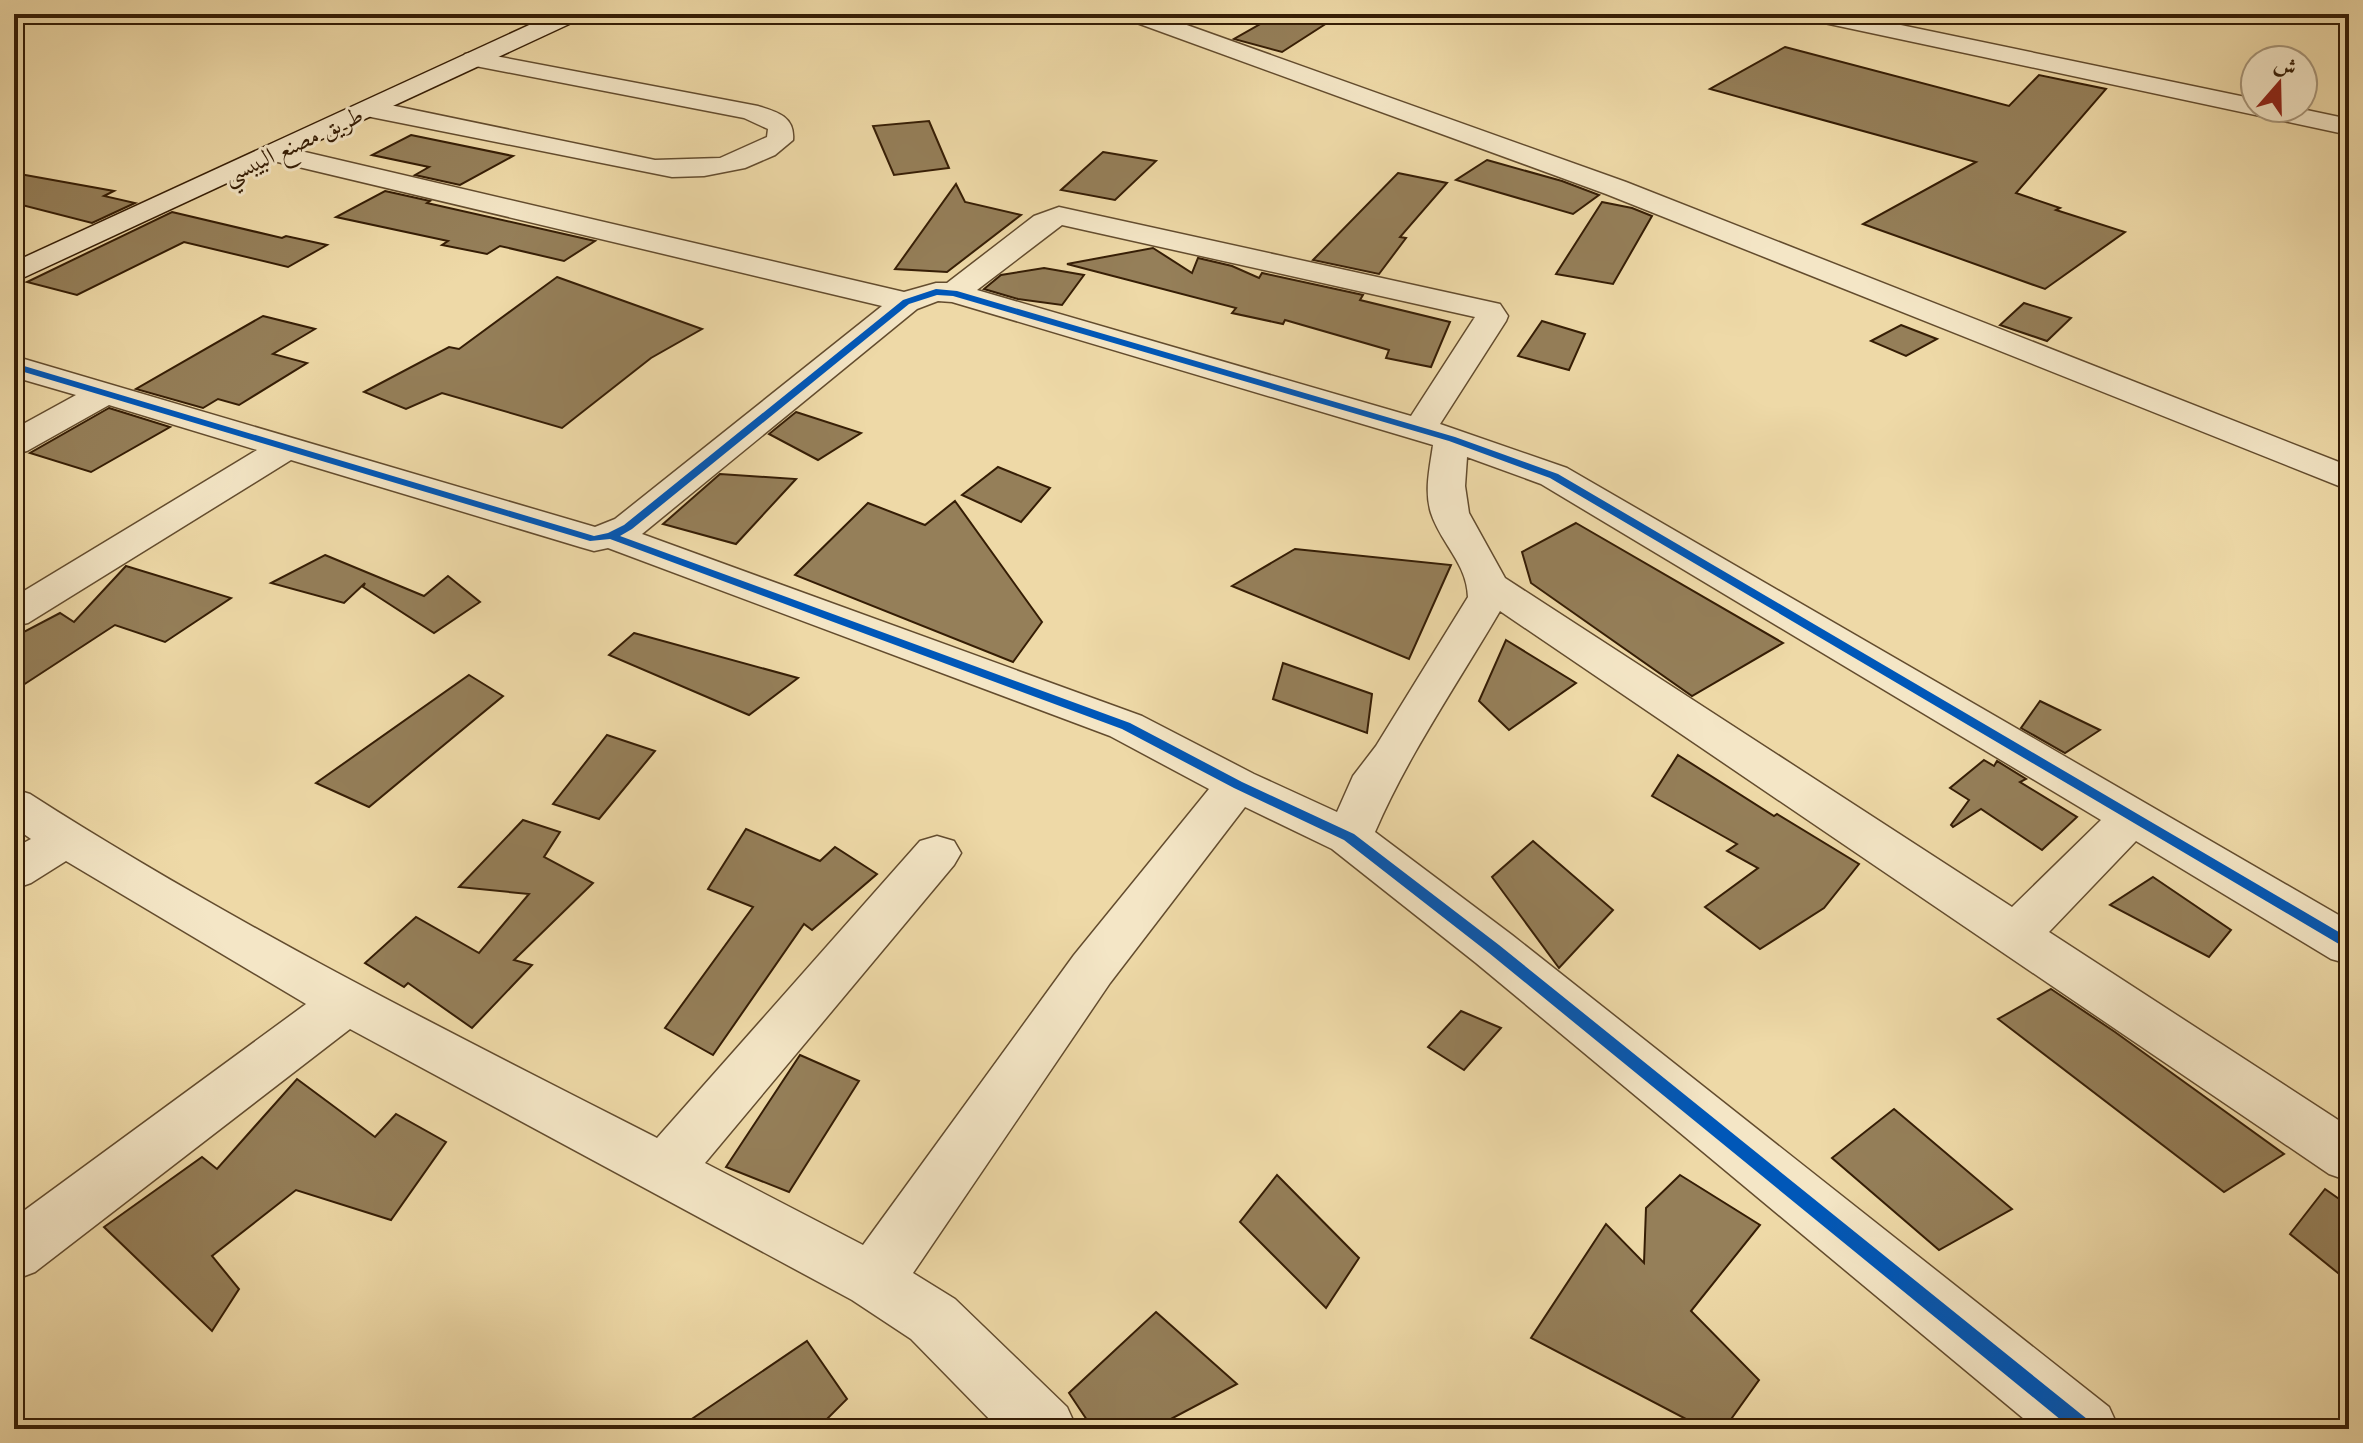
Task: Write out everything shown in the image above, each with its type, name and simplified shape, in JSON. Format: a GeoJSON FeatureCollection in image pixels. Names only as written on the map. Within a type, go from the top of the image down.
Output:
{"type":"FeatureCollection","features":[{"type":"Feature","properties":{"kind":"street","name":"طريق مصنع البيبسي"},"geometry":{"type":"LineString","coordinates":[[14,273],[572,14]]}},
{"type":"Feature","properties":{"kind":"street"},"geometry":{"type":"LineString","coordinates":[[1134,14],[1616,188],[2349,479]]}},
{"type":"Feature","properties":{"kind":"street"},"geometry":{"type":"LineString","coordinates":[[1815,14],[2239,103]]}},
{"type":"Feature","properties":{"kind":"street"},"geometry":{"type":"LineString","coordinates":[[371,109],[655,168],[683,171],[714,169],[742,162],[780,140],[781,127],[768,117],[749,111],[474,59]]}},
{"type":"Feature","properties":{"kind":"street"},"geometry":{"type":"LineString","coordinates":[[2319,120],[2349,127]]}},
{"type":"Feature","properties":{"kind":"street"},"geometry":{"type":"LineString","coordinates":[[275,153],[906,302]]}},
{"type":"Feature","properties":{"kind":"street"},"geometry":{"type":"LineString","coordinates":[[954,293],[1044,222],[1059,216],[1489,311],[1492,316],[1490,321],[1436,434],[1447,474],[1449,511],[1459,534],[1482,563],[1489,585],[1488,597],[1392,757],[1376,776],[1349,837]]}},
{"type":"Feature","properties":{"kind":"street"},"geometry":{"type":"LineString","coordinates":[[14,366],[594,539],[611,536],[628,527],[906,302],[936,292],[954,293],[1436,434],[1554,476],[2349,945]]}},
{"type":"Feature","properties":{"kind":"street"},"geometry":{"type":"LineString","coordinates":[[14,443],[106,393]]}},
{"type":"Feature","properties":{"kind":"street"},"geometry":{"type":"LineString","coordinates":[[14,614],[287,447]]}},
{"type":"Feature","properties":{"kind":"street"},"geometry":{"type":"LineString","coordinates":[[611,536],[1126,726],[1238,785],[1349,837],[1494,949],[2086,1429]]}},
{"type":"Feature","properties":{"kind":"street"},"geometry":{"type":"LineString","coordinates":[[1489,585],[2349,1157]]}},
{"type":"Feature","properties":{"kind":"street"},"geometry":{"type":"LineString","coordinates":[[873,1281],[1092,969],[1238,785]]}},
{"type":"Feature","properties":{"kind":"street"},"geometry":{"type":"LineString","coordinates":[[14,805],[65,840],[346,1003],[666,1168],[873,1281],[933,1319],[1044,1429]]}},
{"type":"Feature","properties":{"kind":"street"},"geometry":{"type":"LineString","coordinates":[[2015,935],[2132,817]]}},
{"type":"Feature","properties":{"kind":"street"},"geometry":{"type":"LineString","coordinates":[[14,871],[65,840]]}},
{"type":"Feature","properties":{"kind":"street"},"geometry":{"type":"LineString","coordinates":[[666,1168],[937,853]]}},
{"type":"Feature","properties":{"kind":"street"},"geometry":{"type":"LineString","coordinates":[[14,1253],[346,1003]]}},
{"type":"Feature","properties":{"kind":"building"},"geometry":{"type":"Polygon","coordinates":[[[1278,14],[1341,14],[1282,52],[1234,39],[1278,14]]]}},
{"type":"Feature","properties":{"kind":"building"},"geometry":{"type":"Polygon","coordinates":[[[1785,47],[2009,106],[2039,75],[2106,89],[2016,193],[2060,208],[2056,210],[2125,232],[2045,289],[1863,224],[1976,162],[1710,89],[1785,47]]]}},
{"type":"Feature","properties":{"kind":"building"},"geometry":{"type":"Polygon","coordinates":[[[929,121],[949,168],[894,175],[873,126],[929,121]]]}},
{"type":"Feature","properties":{"kind":"building"},"geometry":{"type":"Polygon","coordinates":[[[411,135],[513,156],[460,185],[415,175],[429,167],[372,155],[411,135]]]}},
{"type":"Feature","properties":{"kind":"building"},"geometry":{"type":"Polygon","coordinates":[[[1103,152],[1156,161],[1115,200],[1061,190],[1103,152]]]}},
{"type":"Feature","properties":{"kind":"building"},"geometry":{"type":"Polygon","coordinates":[[[1487,160],[1599,195],[1573,214],[1456,180],[1487,160]]]}},
{"type":"Feature","properties":{"kind":"building"},"geometry":{"type":"Polygon","coordinates":[[[14,173],[114,191],[104,196],[135,203],[92,223],[14,203],[14,173]]]}},
{"type":"Feature","properties":{"kind":"building"},"geometry":{"type":"Polygon","coordinates":[[[1398,173],[1447,183],[1400,237],[1406,238],[1379,274],[1313,260],[1398,173]]]}},
{"type":"Feature","properties":{"kind":"building"},"geometry":{"type":"Polygon","coordinates":[[[956,184],[965,202],[1021,215],[947,272],[895,269],[956,184]]]}},
{"type":"Feature","properties":{"kind":"building"},"geometry":{"type":"Polygon","coordinates":[[[385,191],[595,241],[564,261],[500,246],[487,254],[442,245],[448,241],[336,217],[385,191]]]}},
{"type":"Feature","properties":{"kind":"building"},"geometry":{"type":"Polygon","coordinates":[[[1602,202],[1652,216],[1613,284],[1556,274],[1602,202]]]}},
{"type":"Feature","properties":{"kind":"building"},"geometry":{"type":"Polygon","coordinates":[[[172,212],[282,238],[286,236],[327,245],[288,267],[184,242],[77,295],[27,282],[172,212]]]}},
{"type":"Feature","properties":{"kind":"building"},"geometry":{"type":"Polygon","coordinates":[[[1153,248],[1192,273],[1198,258],[1232,266],[1259,278],[1262,273],[1363,295],[1360,300],[1450,322],[1431,367],[1386,358],[1389,350],[1285,320],[1283,324],[1232,313],[1236,308],[1067,264],[1153,248]]]}},
{"type":"Feature","properties":{"kind":"building"},"geometry":{"type":"Polygon","coordinates":[[[1044,268],[1084,275],[1062,305],[1018,299],[984,289],[1001,275],[1044,268]]]}},
{"type":"Feature","properties":{"kind":"building"},"geometry":{"type":"Polygon","coordinates":[[[557,277],[702,329],[651,358],[562,428],[442,393],[406,409],[364,392],[449,347],[459,349],[557,277]]]}},
{"type":"Feature","properties":{"kind":"building"},"geometry":{"type":"Polygon","coordinates":[[[2024,303],[2071,318],[2047,341],[2000,325],[2024,303]]]}},
{"type":"Feature","properties":{"kind":"building"},"geometry":{"type":"Polygon","coordinates":[[[263,316],[315,329],[273,354],[307,363],[239,405],[218,399],[203,408],[136,389],[263,316]]]}},
{"type":"Feature","properties":{"kind":"building"},"geometry":{"type":"Polygon","coordinates":[[[1542,321],[1585,334],[1569,370],[1518,356],[1542,321]]]}},
{"type":"Feature","properties":{"kind":"building"},"geometry":{"type":"Polygon","coordinates":[[[1901,325],[1937,339],[1906,356],[1871,341],[1901,325]]]}},
{"type":"Feature","properties":{"kind":"building"},"geometry":{"type":"Polygon","coordinates":[[[109,408],[170,427],[91,472],[30,453],[109,408]]]}},
{"type":"Feature","properties":{"kind":"building"},"geometry":{"type":"Polygon","coordinates":[[[796,412],[861,433],[818,460],[769,434],[796,412]]]}},
{"type":"Feature","properties":{"kind":"building"},"geometry":{"type":"Polygon","coordinates":[[[998,467],[1050,488],[1021,522],[962,495],[998,467]]]}},
{"type":"Feature","properties":{"kind":"building"},"geometry":{"type":"Polygon","coordinates":[[[720,474],[796,479],[736,544],[663,524],[720,474]]]}},
{"type":"Feature","properties":{"kind":"building"},"geometry":{"type":"Polygon","coordinates":[[[955,501],[1042,622],[1013,662],[795,575],[868,503],[925,525],[955,501]]]}},
{"type":"Feature","properties":{"kind":"building"},"geometry":{"type":"Polygon","coordinates":[[[1576,523],[1783,643],[1692,696],[1531,583],[1522,552],[1576,523]]]}},
{"type":"Feature","properties":{"kind":"building"},"geometry":{"type":"Polygon","coordinates":[[[1295,549],[1451,565],[1409,659],[1232,586],[1295,549]]]}},
{"type":"Feature","properties":{"kind":"building"},"geometry":{"type":"Polygon","coordinates":[[[325,555],[424,596],[448,576],[480,602],[434,633],[363,587],[365,583],[344,603],[271,583],[325,555]]]}},
{"type":"Feature","properties":{"kind":"building"},"geometry":{"type":"Polygon","coordinates":[[[126,566],[231,598],[165,642],[115,625],[14,691],[14,637],[60,613],[74,622],[126,566]]]}},
{"type":"Feature","properties":{"kind":"building"},"geometry":{"type":"Polygon","coordinates":[[[634,633],[798,678],[749,715],[609,655],[634,633]]]}},
{"type":"Feature","properties":{"kind":"building"},"geometry":{"type":"Polygon","coordinates":[[[1506,640],[1576,683],[1509,730],[1479,701],[1506,640]]]}},
{"type":"Feature","properties":{"kind":"building"},"geometry":{"type":"Polygon","coordinates":[[[1283,663],[1372,694],[1367,733],[1273,699],[1283,663]]]}},
{"type":"Feature","properties":{"kind":"building"},"geometry":{"type":"Polygon","coordinates":[[[469,675],[503,696],[369,807],[316,783],[469,675]]]}},
{"type":"Feature","properties":{"kind":"building"},"geometry":{"type":"Polygon","coordinates":[[[2040,701],[2100,730],[2065,753],[2021,728],[2040,701]]]}},
{"type":"Feature","properties":{"kind":"building"},"geometry":{"type":"Polygon","coordinates":[[[607,735],[655,751],[599,819],[553,804],[607,735]]]}},
{"type":"Feature","properties":{"kind":"building"},"geometry":{"type":"Polygon","coordinates":[[[1678,755],[1774,816],[1777,814],[1859,864],[1824,908],[1760,949],[1705,907],[1758,868],[1727,851],[1737,844],[1652,796],[1678,755]]]}},
{"type":"Feature","properties":{"kind":"building"},"geometry":{"type":"Polygon","coordinates":[[[1984,760],[1994,766],[1997,761],[2026,779],[2020,782],[2077,817],[2042,850],[1981,809],[1953,827],[1951,825],[1969,800],[1950,788],[1984,760]]]}},
{"type":"Feature","properties":{"kind":"building"},"geometry":{"type":"Polygon","coordinates":[[[523,820],[560,832],[544,857],[593,883],[514,960],[532,965],[472,1028],[408,983],[404,987],[365,963],[416,917],[479,953],[529,894],[459,887],[523,820]]]}},
{"type":"Feature","properties":{"kind":"building"},"geometry":{"type":"Polygon","coordinates":[[[746,829],[820,861],[835,847],[877,874],[812,930],[804,924],[713,1055],[665,1028],[753,907],[708,889],[746,829]]]}},
{"type":"Feature","properties":{"kind":"building"},"geometry":{"type":"Polygon","coordinates":[[[1533,841],[1613,910],[1559,968],[1492,877],[1533,841]]]}},
{"type":"Feature","properties":{"kind":"building"},"geometry":{"type":"Polygon","coordinates":[[[2153,877],[2231,930],[2209,957],[2110,905],[2153,877]]]}},
{"type":"Feature","properties":{"kind":"building"},"geometry":{"type":"Polygon","coordinates":[[[2051,989],[2284,1154],[2224,1192],[1998,1019],[2051,989]]]}},
{"type":"Feature","properties":{"kind":"building"},"geometry":{"type":"Polygon","coordinates":[[[1461,1011],[1501,1028],[1464,1070],[1428,1047],[1461,1011]]]}},
{"type":"Feature","properties":{"kind":"building"},"geometry":{"type":"Polygon","coordinates":[[[800,1055],[859,1081],[789,1192],[726,1167],[800,1055]]]}},
{"type":"Feature","properties":{"kind":"building"},"geometry":{"type":"Polygon","coordinates":[[[297,1079],[375,1137],[396,1114],[446,1142],[391,1220],[296,1190],[212,1256],[239,1289],[212,1331],[104,1227],[202,1157],[217,1169],[297,1079]]]}},
{"type":"Feature","properties":{"kind":"building"},"geometry":{"type":"Polygon","coordinates":[[[1894,1109],[2012,1209],[1939,1250],[1832,1158],[1894,1109]]]}},
{"type":"Feature","properties":{"kind":"building"},"geometry":{"type":"Polygon","coordinates":[[[1277,1175],[1359,1258],[1326,1308],[1240,1222],[1277,1175]]]}},
{"type":"Feature","properties":{"kind":"building"},"geometry":{"type":"Polygon","coordinates":[[[1680,1175],[1760,1225],[1691,1311],[1759,1380],[1724,1429],[1705,1429],[1531,1338],[1606,1224],[1644,1263],[1646,1208],[1680,1175]]]}},
{"type":"Feature","properties":{"kind":"building"},"geometry":{"type":"Polygon","coordinates":[[[2325,1189],[2349,1206],[2349,1282],[2290,1234],[2325,1189]]]}},
{"type":"Feature","properties":{"kind":"building"},"geometry":{"type":"Polygon","coordinates":[[[1156,1312],[1237,1384],[1152,1429],[1093,1429],[1069,1393],[1156,1312]]]}},
{"type":"Feature","properties":{"kind":"building"},"geometry":{"type":"Polygon","coordinates":[[[807,1341],[847,1399],[817,1429],[677,1429],[807,1341]]]}},
{"type":"Feature","properties":{"kind":"cycle path"},"geometry":{"type":"LineString","coordinates":[[14,366],[594,539],[611,536],[628,527],[906,302],[936,292],[954,293],[1452,439],[1554,476],[2349,945]]}},
{"type":"Feature","properties":{"kind":"cycle path"},"geometry":{"type":"LineString","coordinates":[[611,536],[1126,726],[1238,785],[1349,837],[1494,949],[2086,1429]]}}]}
